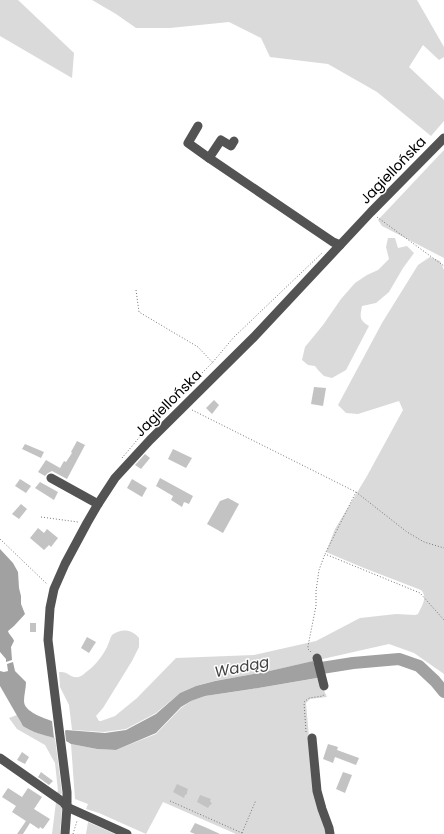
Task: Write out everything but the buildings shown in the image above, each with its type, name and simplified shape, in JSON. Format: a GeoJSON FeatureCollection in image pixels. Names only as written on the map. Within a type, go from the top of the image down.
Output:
{"type":"FeatureCollection","features":[{"type":"Feature","properties":{"kind":"street"},"geometry":{"type":"LineString","coordinates":[[198,126],[188,143],[333,242],[340,245]]}},
{"type":"Feature","properties":{"kind":"street","name":"Jagiellońska"},"geometry":{"type":"LineString","coordinates":[[65,834],[67,792],[48,640],[50,608],[54,589],[65,564],[87,523],[115,478],[150,440],[254,336],[371,212],[444,138]]}},
{"type":"Feature","properties":{"kind":"street"},"geometry":{"type":"LineString","coordinates":[[209,158],[221,140],[231,146],[234,140]]}},
{"type":"Feature","properties":{"kind":"street"},"geometry":{"type":"LineString","coordinates":[[51,478],[98,504]]}},
{"type":"Feature","properties":{"kind":"street"},"geometry":{"type":"LineString","coordinates":[[317,658],[324,686]]}},
{"type":"Feature","properties":{"kind":"street"},"geometry":{"type":"LineString","coordinates":[[312,738],[317,791],[330,834]]}},
{"type":"Feature","properties":{"kind":"street"},"geometry":{"type":"LineString","coordinates":[[0,758],[63,802],[67,807],[127,834]]}},
{"type":"Feature","properties":{"kind":"path"},"geometry":{"type":"LineString","coordinates":[[371,212],[444,266]]}},
{"type":"Feature","properties":{"kind":"path"},"geometry":{"type":"LineString","coordinates":[[118,462],[148,427],[212,363],[234,337],[324,251]]}},
{"type":"Feature","properties":{"kind":"path"},"geometry":{"type":"LineString","coordinates":[[136,290],[139,312],[198,347],[212,363],[221,369]]}},
{"type":"Feature","properties":{"kind":"path"},"geometry":{"type":"LineString","coordinates":[[184,406],[356,492],[407,532],[424,542],[444,548]]}},
{"type":"Feature","properties":{"kind":"path"},"geometry":{"type":"LineString","coordinates":[[317,658],[310,651],[308,646],[316,606],[316,591],[319,570],[325,554],[356,492]]}},
{"type":"Feature","properties":{"kind":"path"},"geometry":{"type":"LineString","coordinates":[[41,517],[87,523]]}},
{"type":"Feature","properties":{"kind":"path"},"geometry":{"type":"LineString","coordinates":[[0,539],[50,587],[54,589]]}},
{"type":"Feature","properties":{"kind":"path"},"geometry":{"type":"LineString","coordinates":[[325,554],[420,593],[444,620]]}},
{"type":"Feature","properties":{"kind":"path"},"geometry":{"type":"LineString","coordinates":[[170,801],[242,834],[256,800]]}},
{"type":"Feature","properties":{"kind":"path"},"geometry":{"type":"LineString","coordinates":[[73,834],[79,817]]}},
{"type":"Feature","properties":{"kind":"shaded area"},"geometry":{"type":"Polygon","coordinates":[[[0,0],[18,0],[74,53],[72,78],[0,36],[0,0]]]}},
{"type":"Feature","properties":{"kind":"shaded area"},"geometry":{"type":"Polygon","coordinates":[[[92,0],[417,0],[444,47],[444,57],[439,60],[423,45],[409,67],[444,100],[444,121],[431,136],[377,92],[328,64],[270,57],[261,38],[229,22],[170,28],[136,28],[92,0]]]}},
{"type":"Feature","properties":{"kind":"shaded area"},"geometry":{"type":"Polygon","coordinates":[[[444,150],[444,258],[382,226],[378,220],[444,150]]]}},
{"type":"Feature","properties":{"kind":"shaded area"},"geometry":{"type":"Polygon","coordinates":[[[388,238],[395,238],[398,248],[407,246],[414,253],[389,292],[376,303],[362,306],[361,318],[363,322],[369,326],[346,370],[332,378],[324,376],[315,366],[308,365],[302,360],[305,347],[355,283],[378,270],[389,259],[386,247],[388,238]]]}},
{"type":"Feature","properties":{"kind":"shaded area"},"geometry":{"type":"Polygon","coordinates":[[[430,257],[440,261],[444,270],[444,674],[414,653],[389,644],[196,686],[180,693],[156,713],[126,729],[104,732],[72,730],[69,705],[60,687],[59,672],[64,672],[74,677],[82,675],[92,668],[107,647],[112,635],[119,631],[126,630],[136,635],[139,638],[139,647],[103,708],[96,716],[99,721],[115,716],[137,698],[176,658],[254,655],[316,641],[360,618],[396,614],[418,614],[423,605],[424,599],[421,590],[326,552],[335,529],[367,476],[403,410],[399,401],[358,414],[346,413],[338,405],[382,323],[418,265],[430,257]]]}},
{"type":"Feature","properties":{"kind":"shaded area"},"geometry":{"type":"Polygon","coordinates":[[[0,549],[13,563],[18,572],[21,604],[25,614],[8,631],[14,641],[11,647],[12,660],[6,662],[6,659],[0,652],[0,549]]]}},
{"type":"Feature","properties":{"kind":"shaded area"},"geometry":{"type":"Polygon","coordinates":[[[313,661],[318,677],[317,678],[205,696],[191,701],[181,707],[156,733],[116,750],[97,749],[71,744],[66,741],[66,730],[105,733],[126,730],[156,714],[180,693],[196,686],[313,661]]]}},
{"type":"Feature","properties":{"kind":"shaded area"},"geometry":{"type":"Polygon","coordinates":[[[13,662],[15,671],[26,682],[24,699],[25,705],[35,714],[52,721],[54,738],[34,732],[23,726],[0,686],[0,671],[8,671],[7,664],[13,662]]]}},
{"type":"Feature","properties":{"kind":"shaded area"},"geometry":{"type":"Polygon","coordinates":[[[318,678],[327,697],[310,699],[306,703],[314,792],[327,834],[236,834],[163,802],[146,834],[99,813],[86,809],[88,804],[75,799],[71,744],[97,749],[116,750],[156,734],[181,708],[191,701],[205,696],[318,678]]]}},
{"type":"Feature","properties":{"kind":"shaded area"},"geometry":{"type":"Polygon","coordinates":[[[17,715],[22,724],[27,728],[55,738],[61,794],[56,793],[58,791],[55,763],[45,745],[17,729],[9,718],[17,715]]]}},
{"type":"Feature","properties":{"kind":"shaded area"},"geometry":{"type":"Polygon","coordinates":[[[56,802],[62,807],[60,834],[52,834],[56,802]]]}},
{"type":"Feature","properties":{"kind":"shaded area"},"geometry":{"type":"Polygon","coordinates":[[[88,822],[115,834],[86,834],[88,822]]]}},
{"type":"Feature","properties":{"kind":"waterway","name":"Wadąg"},"geometry":{"type":"LineString","coordinates":[[309,670],[353,663],[399,659],[419,666],[444,692]]}}]}
